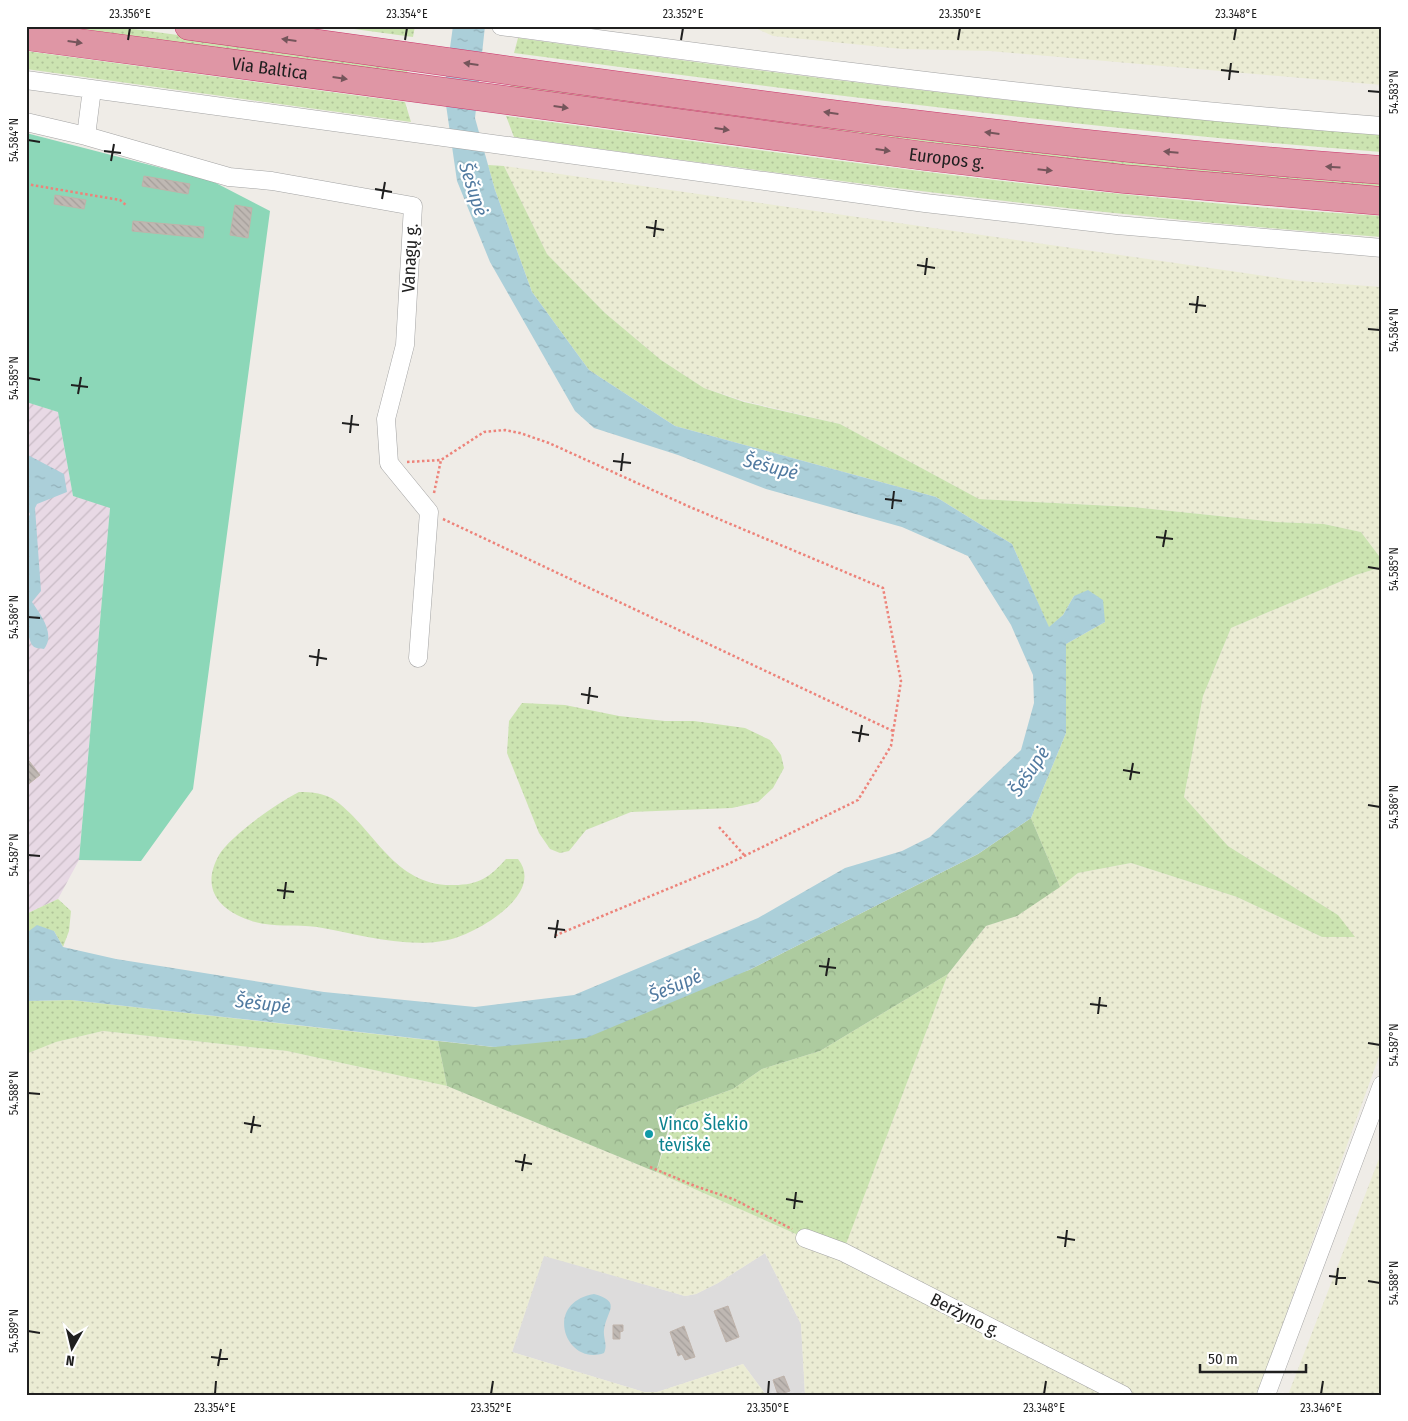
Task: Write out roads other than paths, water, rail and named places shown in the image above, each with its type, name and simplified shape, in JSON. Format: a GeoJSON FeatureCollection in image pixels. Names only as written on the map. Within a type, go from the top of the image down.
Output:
{"type":"FeatureCollection","features":[{"type":"Feature","properties":{"kind":"highway","name":"Via Baltica"},"geometry":{"type":"LineString","coordinates":[[189,26],[519,71]]}},
{"type":"Feature","properties":{"kind":"highway","name":"Via Baltica"},"geometry":{"type":"LineString","coordinates":[[26,36],[513,101]]}},
{"type":"Feature","properties":{"kind":"highway","name":"Europos g."},"geometry":{"type":"LineString","coordinates":[[519,71],[1030,138],[1382,170]]}},
{"type":"Feature","properties":{"kind":"highway","name":"Europos g."},"geometry":{"type":"LineString","coordinates":[[513,101],[1015,167],[1197,186],[1382,201]]}},
{"type":"Feature","properties":{"kind":"street"},"geometry":{"type":"LineString","coordinates":[[501,26],[968,88],[1191,110],[1382,126]]}},
{"type":"Feature","properties":{"kind":"street"},"geometry":{"type":"LineString","coordinates":[[26,80],[1021,214],[1192,232],[1382,248]]}},
{"type":"Feature","properties":{"kind":"street"},"geometry":{"type":"LineString","coordinates":[[86,136],[92,89]]}},
{"type":"Feature","properties":{"kind":"street","name":"Vanagų g."},"geometry":{"type":"LineString","coordinates":[[26,122],[86,136],[229,177],[272,181],[413,206],[405,345],[386,419],[389,462],[429,512],[418,658]]}},
{"type":"Feature","properties":{"kind":"street"},"geometry":{"type":"LineString","coordinates":[[1266,1395],[1382,1085]]}},
{"type":"Feature","properties":{"kind":"street","name":"Beržyno g."},"geometry":{"type":"LineString","coordinates":[[805,1238],[843,1252],[1124,1395]]}},
{"type":"Feature","properties":{"kind":"water","name":"Šešupė"},"geometry":{"type":"Polygon","coordinates":[[[453,26],[485,26],[475,118],[495,190],[532,292],[589,370],[675,426],[936,497],[1012,544],[1049,627],[1063,615],[1074,596],[1088,590],[1103,600],[1105,622],[1066,644],[1066,733],[1031,818],[978,854],[749,970],[586,1038],[494,1047],[71,1000],[26,1001],[26,944],[29,931],[37,925],[54,931],[63,947],[116,959],[324,992],[475,1007],[574,995],[758,918],[845,868],[902,851],[930,837],[1021,750],[1034,703],[1033,675],[1011,625],[968,556],[902,527],[766,489],[678,455],[594,428],[575,411],[490,262],[457,181],[444,91],[453,26]]]}},
{"type":"Feature","properties":{"kind":"water"},"geometry":{"type":"Polygon","coordinates":[[[26,454],[64,474],[67,492],[37,504],[35,508],[41,591],[32,602],[46,624],[48,631],[47,643],[44,649],[33,646],[29,638],[27,624],[25,587],[26,523],[30,514],[26,507],[26,454]]]}},
{"type":"Feature","properties":{"kind":"water"},"geometry":{"type":"Polygon","coordinates":[[[594,1294],[608,1300],[611,1308],[605,1323],[604,1336],[606,1347],[604,1353],[591,1355],[579,1351],[570,1343],[565,1332],[564,1320],[568,1309],[578,1300],[594,1294]]]}},
{"type":"Feature","properties":{"kind":"place","name":"Vinco Šlekio tėviškė"},"geometry":{"type":"Point","coordinates":[649,1134]}}]}
